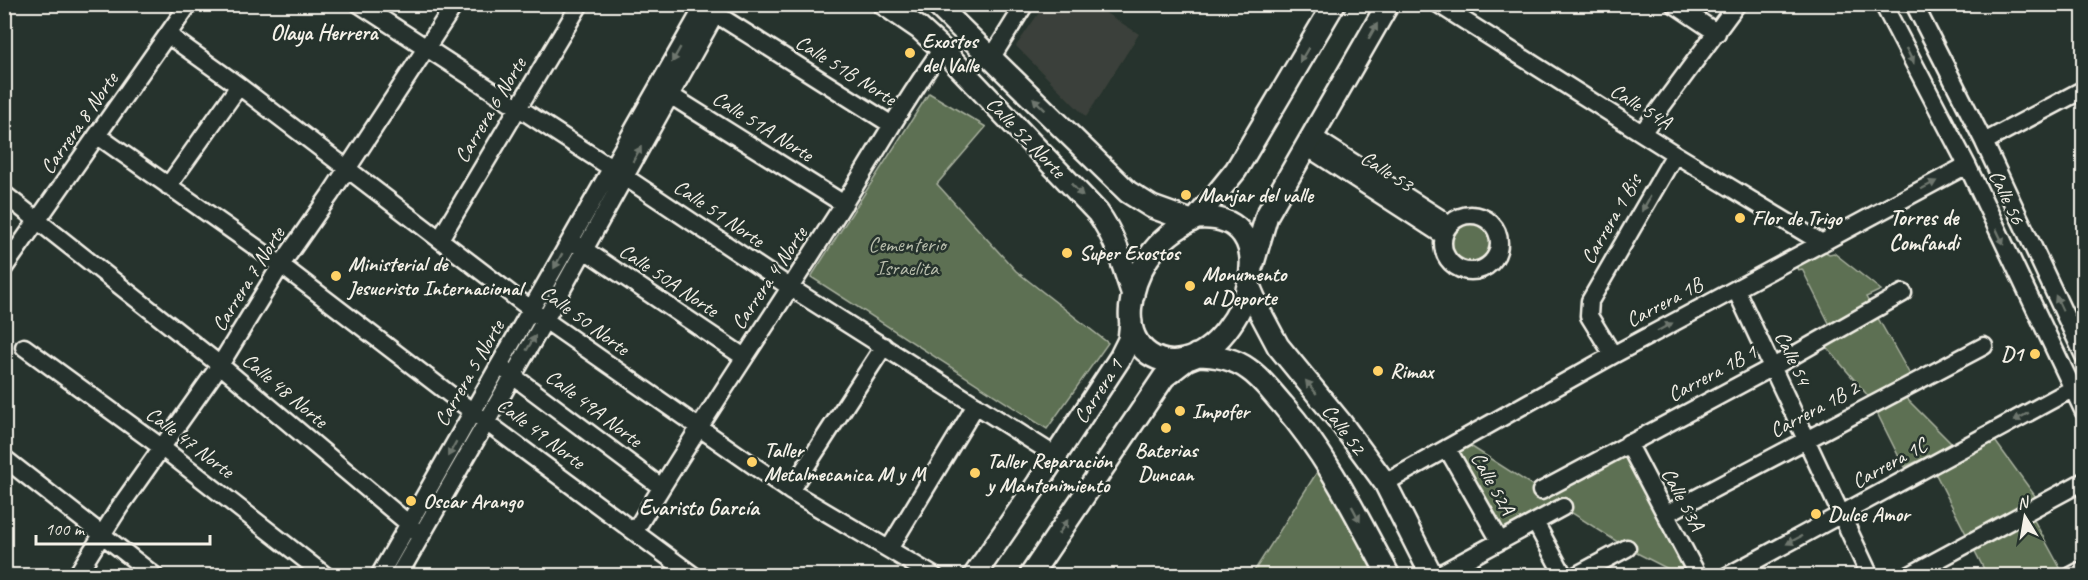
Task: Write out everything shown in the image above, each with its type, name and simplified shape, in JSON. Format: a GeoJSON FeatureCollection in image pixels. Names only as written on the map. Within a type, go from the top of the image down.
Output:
{"type":"FeatureCollection","features":[{"type":"Feature","properties":{"kind":"main road","name":"Calle 52 Norte"},"geometry":{"type":"LineString","coordinates":[[884,4],[919,28],[942,50],[1098,213],[1109,228],[1117,246],[1133,295]]}},
{"type":"Feature","properties":{"kind":"main road","name":"Calle 52 Norte"},"geometry":{"type":"LineString","coordinates":[[936,4],[1128,192],[1152,207],[1194,219]]}},
{"type":"Feature","properties":{"kind":"main road"},"geometry":{"type":"LineString","coordinates":[[1192,358],[1165,361],[1147,353],[1135,339],[1131,322],[1133,295],[1142,268],[1156,247],[1172,232],[1194,219],[1236,170],[1334,4]]}},
{"type":"Feature","properties":{"kind":"main road"},"geometry":{"type":"LineString","coordinates":[[1030,576],[1164,377],[1213,344],[1227,329],[1243,304],[1267,214],[1388,4]]}},
{"type":"Feature","properties":{"kind":"main road"},"geometry":{"type":"LineString","coordinates":[[1194,219],[1221,220],[1236,228],[1246,241],[1252,258],[1251,276]]}},
{"type":"Feature","properties":{"kind":"main road","name":"Calle 52"},"geometry":{"type":"LineString","coordinates":[[1251,276],[1261,315],[1278,346],[1341,423],[1385,483],[1434,576]]}},
{"type":"Feature","properties":{"kind":"main road","name":"Carrera 1"},"geometry":{"type":"LineString","coordinates":[[975,576],[1120,358],[1129,340],[1131,322]]}},
{"type":"Feature","properties":{"kind":"main road","name":"Calle 52"},"geometry":{"type":"LineString","coordinates":[[1192,358],[1213,355],[1237,362],[1249,369],[1272,392],[1328,463],[1389,576]]}},
{"type":"Feature","properties":{"kind":"street","name":"Carrera 8 Norte"},"geometry":{"type":"LineString","coordinates":[[4,268],[189,4]]}},
{"type":"Feature","properties":{"kind":"street","name":"Calle 51 Norte"},"geometry":{"type":"LineString","coordinates":[[359,4],[618,172],[791,288],[1056,456]]}},
{"type":"Feature","properties":{"kind":"street","name":"Carrera 7 Norte"},"geometry":{"type":"LineString","coordinates":[[76,576],[161,447],[220,365],[281,264],[347,169],[455,4]]}},
{"type":"Feature","properties":{"kind":"street","name":"Carrera 6 Norte"},"geometry":{"type":"LineString","coordinates":[[440,239],[580,4]]}},
{"type":"Feature","properties":{"kind":"street"},"geometry":{"type":"LineString","coordinates":[[992,57],[1024,4]]}},
{"type":"Feature","properties":{"kind":"street","name":"Calle 54A"},"geometry":{"type":"LineString","coordinates":[[1438,4],[1675,154],[1822,243]]}},
{"type":"Feature","properties":{"kind":"street"},"geometry":{"type":"LineString","coordinates":[[1674,4],[1717,33]]}},
{"type":"Feature","properties":{"kind":"street"},"geometry":{"type":"LineString","coordinates":[[1642,133],[1737,4]]}},
{"type":"Feature","properties":{"kind":"street","name":"Calle 56"},"geometry":{"type":"LineString","coordinates":[[1883,4],[1966,165],[2084,412]]}},
{"type":"Feature","properties":{"kind":"street","name":"Calle 56"},"geometry":{"type":"LineString","coordinates":[[1914,4],[1984,142],[2084,356]]}},
{"type":"Feature","properties":{"kind":"street","name":"Carrera 5 Norte"},"geometry":{"type":"LineString","coordinates":[[379,576],[415,529],[663,91],[714,8]]}},
{"type":"Feature","properties":{"kind":"street","name":"Calle 51B Norte"},"geometry":{"type":"LineString","coordinates":[[714,8],[892,125]]}},
{"type":"Feature","properties":{"kind":"street","name":"Calle 50 Norte"},"geometry":{"type":"LineString","coordinates":[[168,35],[239,86],[538,315],[790,491],[934,576]]}},
{"type":"Feature","properties":{"kind":"street","name":"Carrera 4 Norte"},"geometry":{"type":"LineString","coordinates":[[634,531],[942,50]]}},
{"type":"Feature","properties":{"kind":"street"},"geometry":{"type":"LineString","coordinates":[[1927,88],[1930,78],[1936,75],[1953,80]]}},
{"type":"Feature","properties":{"kind":"street"},"geometry":{"type":"LineString","coordinates":[[168,186],[239,86]]}},
{"type":"Feature","properties":{"kind":"street"},"geometry":{"type":"LineString","coordinates":[[1984,142],[2084,89]]}},
{"type":"Feature","properties":{"kind":"street","name":"Calle 51A Norte"},"geometry":{"type":"LineString","coordinates":[[663,91],[844,204]]}},
{"type":"Feature","properties":{"kind":"street","name":"Calle 49 Norte"},"geometry":{"type":"LineString","coordinates":[[98,136],[281,264],[694,576]]}},
{"type":"Feature","properties":{"kind":"street","name":"Calle 53"},"geometry":{"type":"LineString","coordinates":[[1309,141],[1440,218],[1446,231]]}},
{"type":"Feature","properties":{"kind":"street","name":"Carrera 1 Bis"},"geometry":{"type":"LineString","coordinates":[[1613,355],[1589,316],[1590,301],[1675,154]]}},
{"type":"Feature","properties":{"kind":"street","name":"Carrera 1B"},"geometry":{"type":"LineString","coordinates":[[1385,483],[1613,355],[1966,165]]}},
{"type":"Feature","properties":{"kind":"street"},"geometry":{"type":"LineString","coordinates":[[1984,203],[1997,207],[2004,202],[2006,191]]}},
{"type":"Feature","properties":{"kind":"street","name":"Calle 48 Norte"},"geometry":{"type":"LineString","coordinates":[[4,194],[220,365],[415,529]]}},
{"type":"Feature","properties":{"kind":"street","name":"Calle 50A Norte"},"geometry":{"type":"LineString","coordinates":[[577,245],[744,357]]}},
{"type":"Feature","properties":{"kind":"street","name":"Calle 54"},"geometry":{"type":"LineString","coordinates":[[1736,290],[1870,576]]}},
{"type":"Feature","properties":{"kind":"street","name":"Carrera 1B 1"},"geometry":{"type":"LineString","coordinates":[[1540,491],[1773,367],[1903,293]]}},
{"type":"Feature","properties":{"kind":"street","name":"Carrera 1B 2"},"geometry":{"type":"LineString","coordinates":[[1666,514],[1984,345]]}},
{"type":"Feature","properties":{"kind":"street"},"geometry":{"type":"LineString","coordinates":[[790,491],[884,346]]}},
{"type":"Feature","properties":{"kind":"street","name":"Calle 47 Norte"},"geometry":{"type":"LineString","coordinates":[[24,347],[161,447],[326,576]]}},
{"type":"Feature","properties":{"kind":"street","name":"Calle 49A Norte"},"geometry":{"type":"LineString","coordinates":[[506,370],[661,487]]}},
{"type":"Feature","properties":{"kind":"street","name":"Carrera 1C"},"geometry":{"type":"LineString","coordinates":[[1727,576],[2072,389]]}},
{"type":"Feature","properties":{"kind":"street"},"geometry":{"type":"LineString","coordinates":[[889,549],[976,405]]}},
{"type":"Feature","properties":{"kind":"street","name":"Calle 53A"},"geometry":{"type":"LineString","coordinates":[[1628,444],[1698,576]]}},
{"type":"Feature","properties":{"kind":"street","name":"Calle 52A"},"geometry":{"type":"LineString","coordinates":[[1447,448],[1500,541]]}},
{"type":"Feature","properties":{"kind":"street"},"geometry":{"type":"LineString","coordinates":[[4,458],[155,576]]}},
{"type":"Feature","properties":{"kind":"street"},"geometry":{"type":"LineString","coordinates":[[1908,576],[2084,481]]}},
{"type":"Feature","properties":{"kind":"street"},"geometry":{"type":"LineString","coordinates":[[1434,576],[1563,507]]}},
{"type":"Feature","properties":{"kind":"street"},"geometry":{"type":"LineString","coordinates":[[1535,522],[1564,576]]}},
{"type":"Feature","properties":{"kind":"street","name":"Carrera 5 Norte"},"geometry":{"type":"LineString","coordinates":[[398,576],[415,529]]}},
{"type":"Feature","properties":{"kind":"street"},"geometry":{"type":"LineString","coordinates":[[1575,576],[1627,548]]}},
{"type":"Feature","properties":{"kind":"street"},"geometry":{"type":"LineString","coordinates":[[2072,576],[2084,569]]}},
{"type":"Feature","properties":{"kind":"shaded area"},"geometry":{"type":"Polygon","coordinates":[[[1045,4],[1093,5],[1139,34],[1086,117],[1016,46],[1045,4]]]}},
{"type":"Feature","properties":{"kind":"green space","name":"Cementerio Israelita"},"geometry":{"type":"Polygon","coordinates":[[[929,93],[986,127],[937,184],[1016,271],[1108,343],[1047,429],[811,277],[929,93]]]}},
{"type":"Feature","properties":{"kind":"green space"},"geometry":{"type":"Polygon","coordinates":[[[1472,215],[1483,217],[1492,223],[1498,232],[1500,243],[1498,254],[1492,263],[1483,269],[1472,271],[1461,269],[1452,263],[1446,254],[1444,243],[1446,232],[1452,223],[1461,217],[1472,215]]]}},
{"type":"Feature","properties":{"kind":"green space"},"geometry":{"type":"Polygon","coordinates":[[[1819,248],[1829,254],[1834,253],[1881,290],[1866,297],[1913,380],[1899,391],[1957,449],[1990,434],[2041,504],[2029,511],[2064,575],[1987,575],[1927,457],[1904,467],[1869,397],[1824,344],[1831,327],[1802,269],[1798,270],[1794,263],[1819,248]]]}},
{"type":"Feature","properties":{"kind":"green space"},"geometry":{"type":"Polygon","coordinates":[[[1461,440],[1541,491],[1628,443],[1698,575],[1680,575],[1627,548],[1563,507],[1500,541],[1447,448],[1461,440]]]}},
{"type":"Feature","properties":{"kind":"green space"},"geometry":{"type":"Polygon","coordinates":[[[1319,469],[1389,576],[1251,576],[1319,469]]]}},
{"type":"Feature","properties":{"kind":"place","name":"Exostos del Valle"},"geometry":{"type":"Point","coordinates":[910,53]}},
{"type":"Feature","properties":{"kind":"place","name":"Manjar del valle"},"geometry":{"type":"Point","coordinates":[1186,195]}},
{"type":"Feature","properties":{"kind":"place","name":"Flor de Trigo"},"geometry":{"type":"Point","coordinates":[1740,218]}},
{"type":"Feature","properties":{"kind":"place","name":"Super Exostos"},"geometry":{"type":"Point","coordinates":[1067,253]}},
{"type":"Feature","properties":{"kind":"place","name":"Ministerial de Jesucristo Internacional"},"geometry":{"type":"Point","coordinates":[336,276]}},
{"type":"Feature","properties":{"kind":"place","name":"Monumento al Deporte"},"geometry":{"type":"Point","coordinates":[1190,286]}},
{"type":"Feature","properties":{"kind":"place","name":"D1"},"geometry":{"type":"Point","coordinates":[2035,354]}},
{"type":"Feature","properties":{"kind":"place","name":"Rimax"},"geometry":{"type":"Point","coordinates":[1378,371]}},
{"type":"Feature","properties":{"kind":"place","name":"Impofer"},"geometry":{"type":"Point","coordinates":[1180,411]}},
{"type":"Feature","properties":{"kind":"place","name":"Baterias Duncan"},"geometry":{"type":"Point","coordinates":[1166,428]}},
{"type":"Feature","properties":{"kind":"place","name":"Taller Metalmecanica M y M"},"geometry":{"type":"Point","coordinates":[752,462]}},
{"type":"Feature","properties":{"kind":"place","name":"Taller Reparación y Mantenimiento"},"geometry":{"type":"Point","coordinates":[975,473]}},
{"type":"Feature","properties":{"kind":"place","name":"Oscar Arango"},"geometry":{"type":"Point","coordinates":[411,501]}},
{"type":"Feature","properties":{"kind":"place","name":"Dulce Amor"},"geometry":{"type":"Point","coordinates":[1816,514]}},
{"type":"Feature","properties":{"kind":"district","name":"Olaya Herrera"},"geometry":{"type":"Point","coordinates":[324,32]}},
{"type":"Feature","properties":{"kind":"district","name":"Torres de Comfandi"},"geometry":{"type":"Point","coordinates":[1924,230]}},
{"type":"Feature","properties":{"kind":"district","name":"Evaristo García"},"geometry":{"type":"Point","coordinates":[699,507]}}]}
